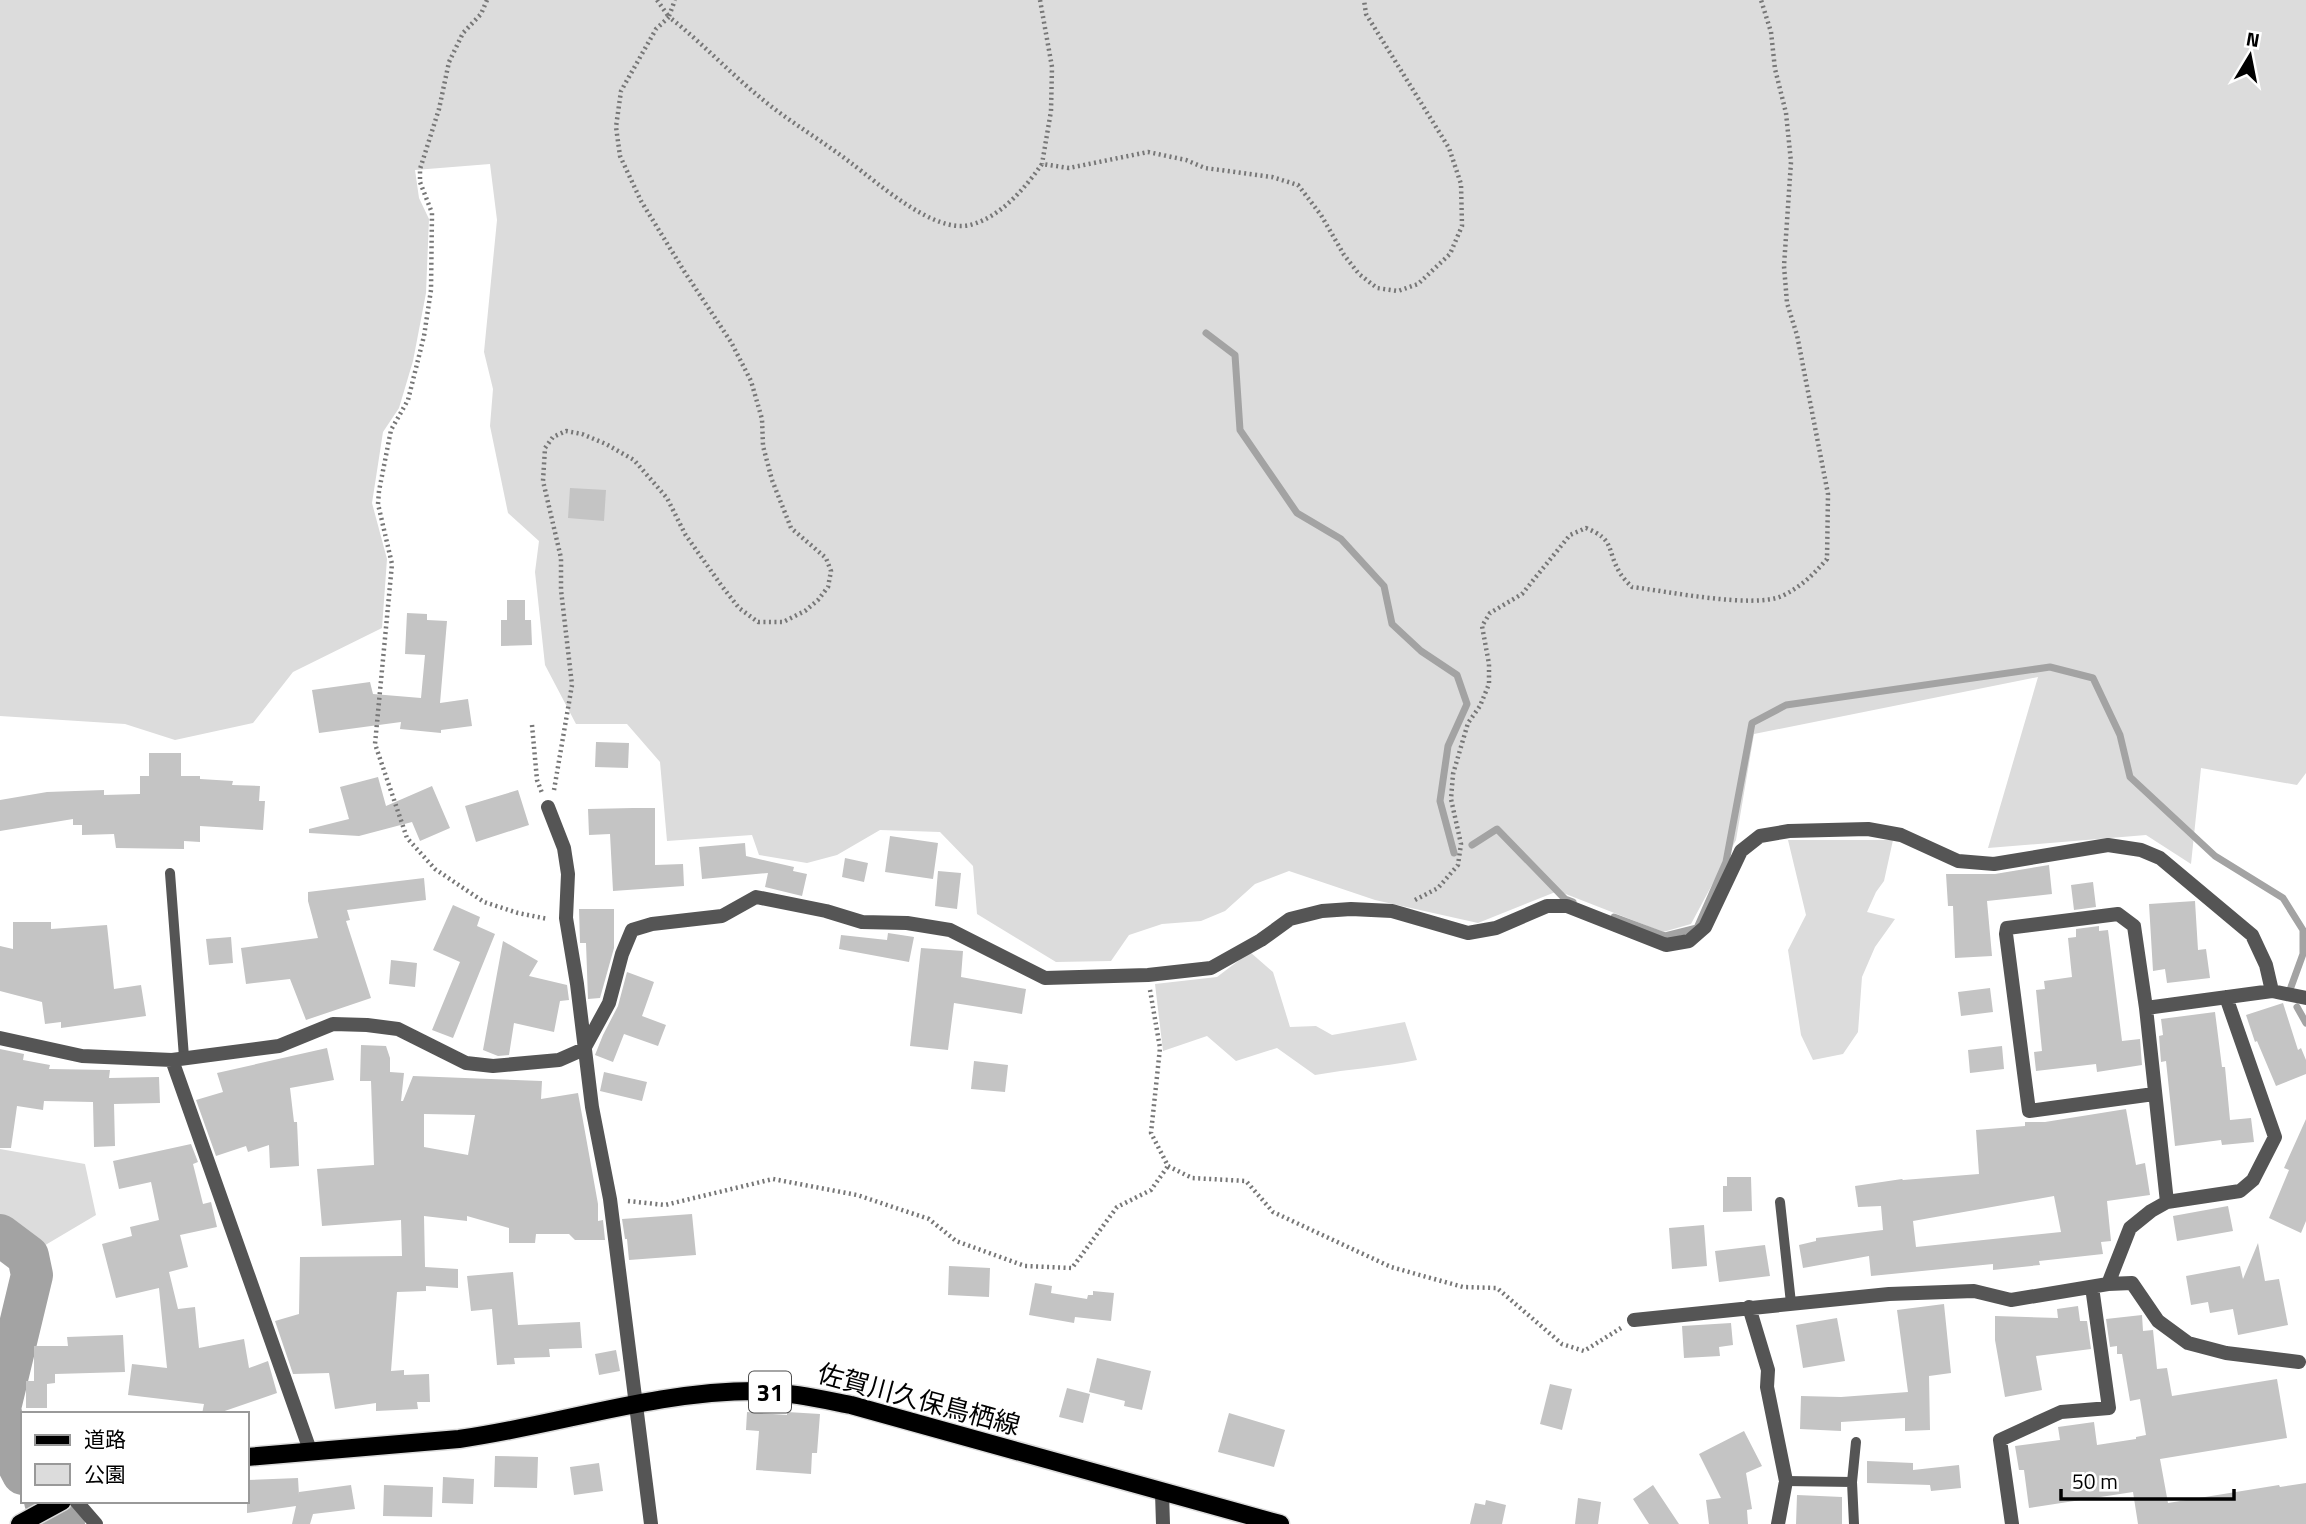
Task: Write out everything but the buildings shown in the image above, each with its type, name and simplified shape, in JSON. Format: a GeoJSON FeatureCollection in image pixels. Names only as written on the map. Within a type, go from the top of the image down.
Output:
{"type":"FeatureCollection","features":[{"type":"Feature","properties":{"kind":"main road","name":"佐賀川久保鳥栖線"},"geometry":{"type":"LineString","coordinates":[[248,1457],[487,1436],[635,1403],[756,1391],[795,1394],[851,1405],[1280,1524]]}},
{"type":"Feature","properties":{"kind":"main road"},"geometry":{"type":"LineString","coordinates":[[20,1524],[58,1503]]}},
{"type":"Feature","properties":{"kind":"street"},"geometry":{"type":"LineString","coordinates":[[548,807],[564,848],[568,874],[566,922],[577,984],[592,1107],[610,1199],[651,1524]]}},
{"type":"Feature","properties":{"kind":"street"},"geometry":{"type":"LineString","coordinates":[[0,1038],[82,1056],[178,1058],[279,1046],[334,1024],[398,1029],[466,1063],[493,1066],[559,1060],[584,1049],[609,1003],[622,954],[632,930],[652,924],[722,916],[757,897],[826,911],[862,922],[907,923],[950,930],[1045,978],[1148,975],[1211,968],[1261,940],[1290,919],[1322,911],[1351,909],[1392,911],[1468,933],[1496,928],[1547,906],[1567,906],[1666,945],[1689,941],[1705,927],[1741,851],[1760,836],[1789,831],[1868,829],[1901,835],[1958,861],[1994,864],[2108,845],[2141,850],[2160,858],[2252,935],[2266,965],[2272,991]]}},
{"type":"Feature","properties":{"kind":"street"},"geometry":{"type":"LineString","coordinates":[[2154,1094],[2029,1111],[2007,928],[2118,914],[2134,926],[2146,1008],[2167,1202]]}},
{"type":"Feature","properties":{"kind":"street"},"geometry":{"type":"LineString","coordinates":[[2146,1008],[2272,991],[2306,998]]}},
{"type":"Feature","properties":{"kind":"street"},"geometry":{"type":"LineString","coordinates":[[2108,1284],[2130,1228],[2167,1202],[2240,1191],[2253,1180],[2275,1137],[2226,997]]}},
{"type":"Feature","properties":{"kind":"street"},"geometry":{"type":"LineString","coordinates":[[178,1058],[311,1452]]}},
{"type":"Feature","properties":{"kind":"street"},"geometry":{"type":"LineString","coordinates":[[1634,1320],[1889,1294],[1974,1292],[2011,1300],[2108,1284],[2132,1283],[2158,1321],[2188,1343],[2226,1353],[2303,1362]]}},
{"type":"Feature","properties":{"kind":"street"},"geometry":{"type":"LineString","coordinates":[[2012,1524],[2000,1440],[2061,1412],[2109,1408],[2092,1287]]}},
{"type":"Feature","properties":{"kind":"street"},"geometry":{"type":"LineString","coordinates":[[1748,1307],[1768,1370],[1766,1387],[1786,1481],[1778,1524]]}},
{"type":"Feature","properties":{"kind":"street"},"geometry":{"type":"LineString","coordinates":[[1162,1493],[1163,1524]]}},
{"type":"Feature","properties":{"kind":"street"},"geometry":{"type":"LineString","coordinates":[[78,1503],[96,1524]]}},
{"type":"Feature","properties":{"kind":"lane"},"geometry":{"type":"LineString","coordinates":[[170,873],[178,1058]]}},
{"type":"Feature","properties":{"kind":"lane"},"geometry":{"type":"LineString","coordinates":[[1780,1202],[1791,1303]]}},
{"type":"Feature","properties":{"kind":"lane"},"geometry":{"type":"LineString","coordinates":[[1854,1524],[1852,1482],[1856,1442]]}},
{"type":"Feature","properties":{"kind":"lane"},"geometry":{"type":"LineString","coordinates":[[1786,1481],[1852,1482]]}},
{"type":"Feature","properties":{"kind":"path"},"geometry":{"type":"LineString","coordinates":[[487,0],[481,14],[463,33],[449,62],[439,109],[420,169],[420,182],[432,213],[431,290],[424,336],[408,400],[391,430],[379,491],[378,505],[392,564],[375,744],[407,838],[435,869],[484,902],[517,913],[566,922]]}},
{"type":"Feature","properties":{"kind":"path"},"geometry":{"type":"LineString","coordinates":[[657,0],[669,17],[756,94],[895,197],[922,214],[946,223],[969,225],[989,216],[1024,189],[1042,164],[1051,111],[1052,67],[1040,0]]}},
{"type":"Feature","properties":{"kind":"path"},"geometry":{"type":"LineString","coordinates":[[548,807],[572,685],[561,590],[561,558],[542,481],[545,448],[552,437],[566,431],[582,434],[634,460],[667,498],[685,534],[721,585],[739,608],[758,622],[783,622],[805,611],[828,587],[831,571],[826,558],[790,527],[772,480],[763,446],[762,419],[751,382],[726,334],[652,219],[620,156],[616,127],[621,91],[656,29],[669,17],[675,0]]}},
{"type":"Feature","properties":{"kind":"path"},"geometry":{"type":"LineString","coordinates":[[1042,164],[1069,168],[1149,152],[1186,160],[1205,168],[1272,177],[1298,185],[1359,274],[1377,288],[1398,291],[1418,284],[1450,254],[1462,226],[1461,184],[1449,148],[1366,14],[1364,0]]}},
{"type":"Feature","properties":{"kind":"path"},"geometry":{"type":"LineString","coordinates":[[1392,911],[1438,888],[1458,865],[1461,844],[1451,799],[1453,774],[1468,723],[1480,706],[1489,684],[1489,664],[1482,626],[1490,613],[1522,594],[1570,535],[1586,528],[1602,534],[1613,552],[1619,573],[1632,587],[1747,602],[1779,597],[1808,581],[1827,559],[1828,494],[1797,335],[1787,303],[1784,266],[1791,162],[1786,113],[1775,69],[1771,32],[1761,0]]}},
{"type":"Feature","properties":{"kind":"path"},"geometry":{"type":"LineString","coordinates":[[532,725],[537,780],[548,807]]}},
{"type":"Feature","properties":{"kind":"path"},"geometry":{"type":"LineString","coordinates":[[1148,975],[1160,1048],[1151,1133],[1168,1167],[1192,1178],[1246,1181],[1273,1212],[1391,1267],[1463,1287],[1497,1288],[1563,1344],[1584,1350],[1634,1320]]}},
{"type":"Feature","properties":{"kind":"path"},"geometry":{"type":"LineString","coordinates":[[610,1199],[665,1205],[773,1179],[857,1195],[929,1219],[956,1241],[1026,1266],[1072,1268],[1117,1208],[1151,1190],[1168,1167]]}},
{"type":"Feature","properties":{"kind":"green space"},"geometry":{"type":"Polygon","coordinates":[[[0,0],[2306,0],[2306,773],[2297,785],[2201,768],[2191,864],[2146,835],[1988,848],[2038,677],[1754,734],[1736,840],[1691,924],[1663,932],[1558,891],[1478,923],[1375,900],[1289,871],[1255,884],[1225,911],[1201,921],[1162,924],[1129,935],[1111,961],[1056,962],[977,914],[973,866],[940,832],[880,830],[837,855],[807,863],[759,855],[752,835],[667,841],[660,762],[627,724],[576,724],[545,665],[535,572],[539,541],[508,513],[490,426],[493,389],[484,352],[497,220],[490,164],[415,170],[419,198],[429,219],[426,293],[413,361],[399,408],[383,432],[372,503],[387,559],[382,628],[293,672],[253,723],[175,740],[125,724],[0,716],[0,0]]]}},
{"type":"Feature","properties":{"kind":"green space"},"geometry":{"type":"Polygon","coordinates":[[[1788,840],[1893,840],[1884,881],[1867,912],[1895,919],[1875,947],[1862,977],[1858,1032],[1843,1054],[1813,1060],[1801,1035],[1788,950],[1806,915],[1788,840]]]}},
{"type":"Feature","properties":{"kind":"green space"},"geometry":{"type":"Polygon","coordinates":[[[1250,952],[1273,972],[1290,1027],[1316,1026],[1332,1035],[1405,1022],[1417,1060],[1315,1075],[1277,1048],[1236,1061],[1207,1036],[1163,1051],[1155,984],[1217,977],[1250,952]]]}},
{"type":"Feature","properties":{"kind":"green space"},"geometry":{"type":"Polygon","coordinates":[[[0,1149],[85,1164],[96,1215],[42,1247],[0,1218],[0,1149]]]}},
{"type":"Feature","properties":{"kind":"waterway"},"geometry":{"type":"LineString","coordinates":[[1206,333],[1235,355],[1240,430],[1297,513],[1341,539],[1384,586],[1392,624],[1421,651],[1457,675],[1467,704],[1448,746],[1440,801],[1454,853]]}},
{"type":"Feature","properties":{"kind":"waterway"},"geometry":{"type":"LineString","coordinates":[[1614,917],[1665,936],[1697,928],[1726,862],[1752,723],[1786,705],[2050,667],[2093,678],[2120,735],[2130,777],[2215,856],[2283,898],[2303,930],[2303,954],[2291,987]]}},
{"type":"Feature","properties":{"kind":"waterway"},"geometry":{"type":"LineString","coordinates":[[1472,845],[1497,829],[1565,899],[1573,902]]}},
{"type":"Feature","properties":{"kind":"waterway"},"geometry":{"type":"LineString","coordinates":[[2297,1007],[2306,1023]]}},
{"type":"Feature","properties":{"kind":"waterway"},"geometry":{"type":"LineString","coordinates":[[0,1235],[28,1256],[32,1275],[0,1408],[7,1444],[21,1470]]}},
{"type":"Feature","properties":{"kind":"waterway"},"geometry":{"type":"LineString","coordinates":[[47,1503],[64,1524]]}}]}
